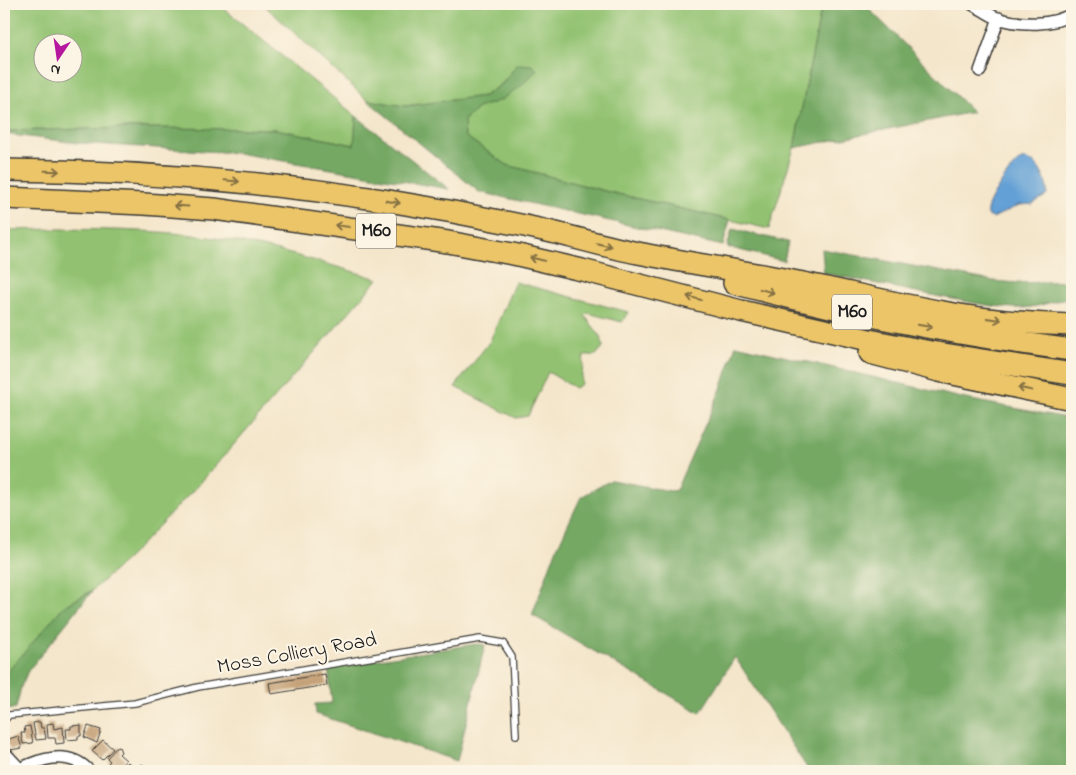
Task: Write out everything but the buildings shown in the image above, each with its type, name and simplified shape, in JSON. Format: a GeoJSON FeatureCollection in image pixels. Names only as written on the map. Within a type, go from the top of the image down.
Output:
{"type":"FeatureCollection","features":[{"type":"Feature","properties":{"kind":"highway","name":"M60"},"geometry":{"type":"LineString","coordinates":[[4,170],[167,176],[269,185],[378,200],[485,218],[636,252],[788,280],[943,312],[1022,323],[1072,326]]}},
{"type":"Feature","properties":{"kind":"highway","name":"M60"},"geometry":{"type":"LineString","coordinates":[[4,198],[214,209],[448,242],[518,255],[741,311],[936,353],[1072,374]]}},
{"type":"Feature","properties":{"kind":"highway","name":"M60"},"geometry":{"type":"LineString","coordinates":[[636,252],[736,283],[854,312],[1013,342],[1072,350]]}},
{"type":"Feature","properties":{"kind":"highway","name":"M60"},"geometry":{"type":"LineString","coordinates":[[741,311],[834,344],[939,371],[1072,399]]}},
{"type":"Feature","properties":{"kind":"street"},"geometry":{"type":"LineString","coordinates":[[972,4],[999,18],[1038,24],[1064,19],[1072,14]]}},
{"type":"Feature","properties":{"kind":"street"},"geometry":{"type":"LineString","coordinates":[[980,71],[999,18]]}},
{"type":"Feature","properties":{"kind":"street"},"geometry":{"type":"LineString","coordinates":[[4,752],[19,770],[42,759],[60,757],[79,762],[88,771]]}},
{"type":"Feature","properties":{"kind":"lane","name":"Moss Colliery Road"},"geometry":{"type":"LineString","coordinates":[[4,720],[10,715],[135,703],[198,688],[480,639],[503,642],[512,657],[516,735]]}},
{"type":"Feature","properties":{"kind":"green space"},"geometry":{"type":"Polygon","coordinates":[[[4,4],[218,4],[356,116],[355,145],[275,129],[133,128],[4,131],[4,4]]]}},
{"type":"Feature","properties":{"kind":"green space"},"geometry":{"type":"Polygon","coordinates":[[[263,4],[822,4],[794,148],[769,229],[605,191],[507,165],[465,136],[463,121],[478,108],[501,100],[518,64],[502,84],[484,96],[405,106],[367,100],[263,4]]]}},
{"type":"Feature","properties":{"kind":"green space"},"geometry":{"type":"Polygon","coordinates":[[[822,4],[864,4],[973,112],[794,148],[822,4]]]}},
{"type":"Feature","properties":{"kind":"green space"},"geometry":{"type":"Polygon","coordinates":[[[518,64],[532,65],[537,70],[521,86],[501,100],[478,108],[464,120],[465,136],[507,165],[605,191],[730,220],[723,246],[479,192],[367,100],[405,106],[484,96],[502,84],[518,64]]]}},
{"type":"Feature","properties":{"kind":"green space"},"geometry":{"type":"Polygon","coordinates":[[[356,116],[449,189],[237,153],[78,143],[4,134],[4,131],[133,128],[275,129],[354,145],[356,116]]]}},
{"type":"Feature","properties":{"kind":"green space"},"geometry":{"type":"Polygon","coordinates":[[[732,229],[788,242],[784,261],[727,247],[732,229]]]}},
{"type":"Feature","properties":{"kind":"green space"},"geometry":{"type":"Polygon","coordinates":[[[4,230],[144,231],[206,237],[284,252],[378,279],[202,481],[132,554],[93,590],[63,607],[4,679],[4,230]]]}},
{"type":"Feature","properties":{"kind":"green space"},"geometry":{"type":"Polygon","coordinates":[[[822,249],[993,281],[1019,283],[1072,281],[1072,298],[1031,307],[1016,308],[941,297],[824,273],[822,249]]]}},
{"type":"Feature","properties":{"kind":"green space"},"geometry":{"type":"Polygon","coordinates":[[[515,282],[628,312],[622,322],[588,313],[585,316],[601,337],[603,347],[596,355],[584,356],[581,384],[575,388],[548,372],[528,416],[516,418],[455,387],[490,341],[515,282]]]}},
{"type":"Feature","properties":{"kind":"green space"},"geometry":{"type":"Polygon","coordinates":[[[736,345],[966,399],[1072,419],[1072,771],[809,771],[735,657],[700,713],[532,615],[556,550],[581,497],[611,480],[671,491],[676,490],[721,389],[736,345]]]}},
{"type":"Feature","properties":{"kind":"green space"},"geometry":{"type":"Polygon","coordinates":[[[93,590],[28,671],[21,687],[16,708],[7,710],[4,714],[5,675],[63,607],[93,590]]]}},
{"type":"Feature","properties":{"kind":"green space"},"geometry":{"type":"Polygon","coordinates":[[[476,644],[485,645],[457,761],[316,714],[315,704],[332,703],[328,667],[476,644]]]}},
{"type":"Feature","properties":{"kind":"water"},"geometry":{"type":"Polygon","coordinates":[[[1026,159],[1033,162],[1041,173],[1046,182],[1047,195],[1032,204],[1019,205],[993,218],[989,217],[987,209],[999,186],[1019,161],[1026,159]]]}}]}
